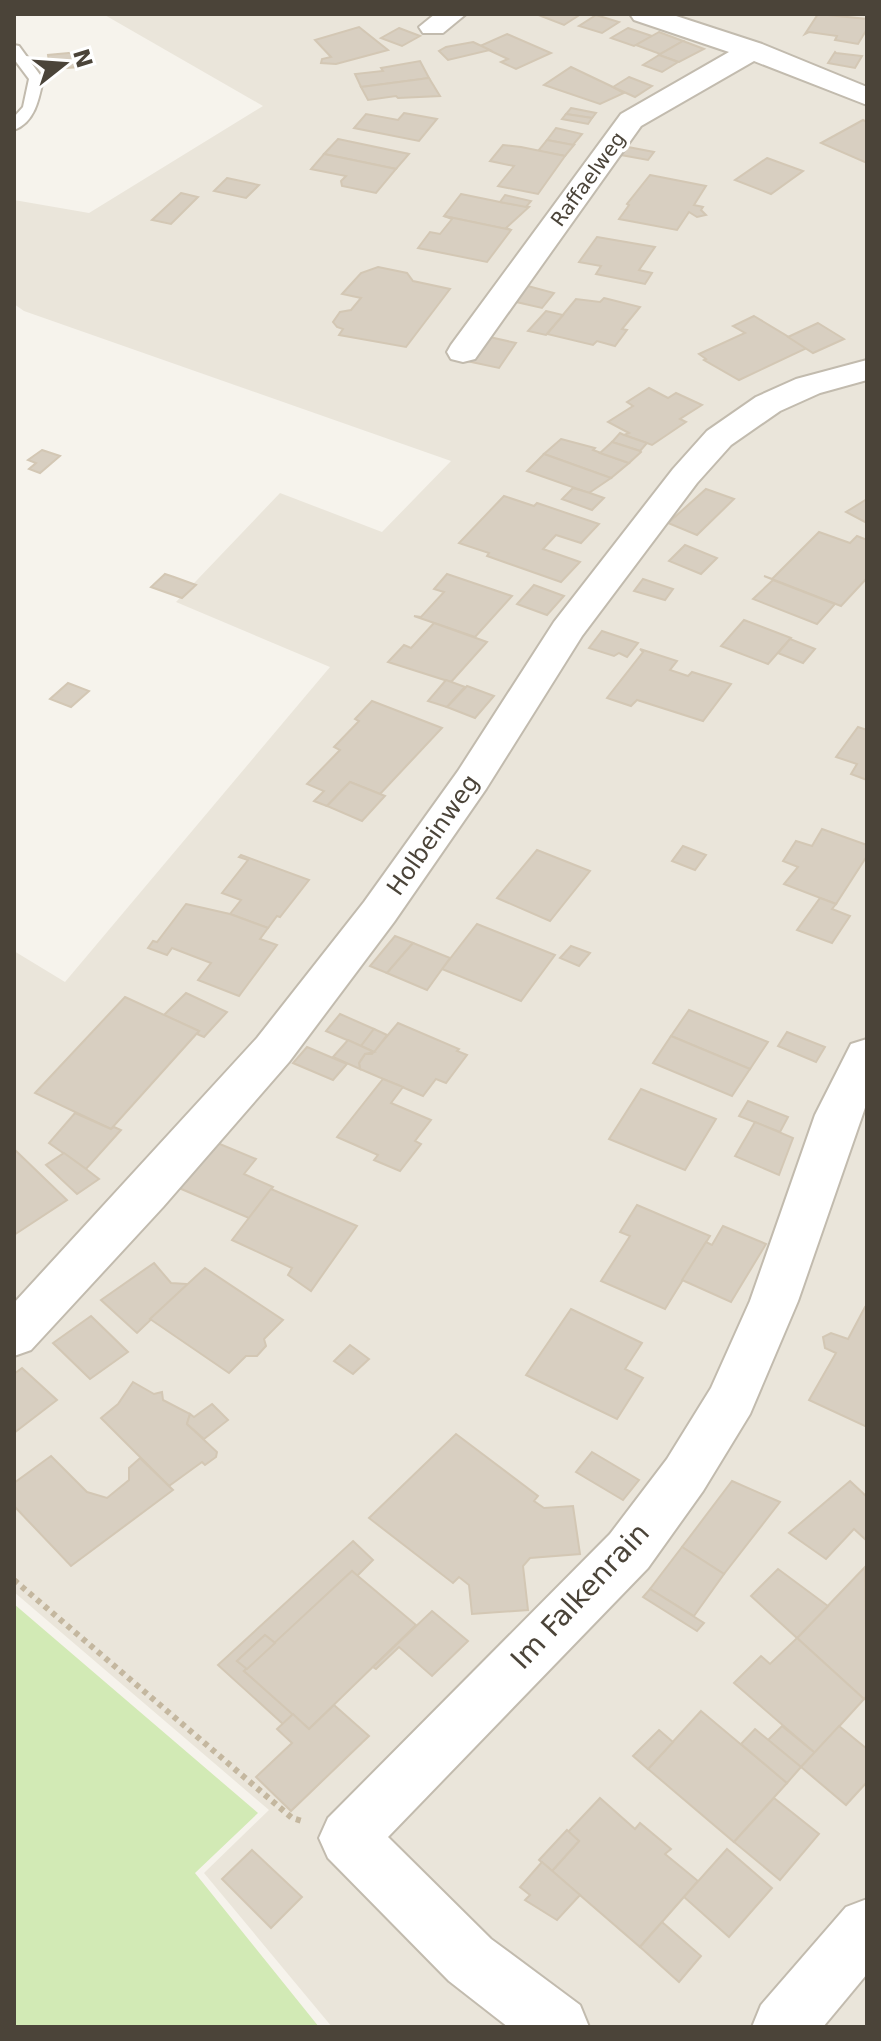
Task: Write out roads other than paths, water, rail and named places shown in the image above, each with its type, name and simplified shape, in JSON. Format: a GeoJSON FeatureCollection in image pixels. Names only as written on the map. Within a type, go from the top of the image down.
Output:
{"type":"FeatureCollection","features":[{"type":"Feature","properties":{"kind":"street"},"geometry":{"type":"LineString","coordinates":[[643,14],[752,50],[867,97]]}},
{"type":"Feature","properties":{"kind":"street","name":"Raffaelweg"},"geometry":{"type":"LineString","coordinates":[[463,352],[631,120],[752,50]]}},
{"type":"Feature","properties":{"kind":"street","name":"Holbeinweg"},"geometry":{"type":"LineString","coordinates":[[14,1336],[273,1050],[379,912],[472,780],[567,630],[693,467],[719,438],[768,404],[808,386],[867,370]]}},
{"type":"Feature","properties":{"kind":"street","name":"Im Falkenrain"},"geometry":{"type":"LineString","coordinates":[[558,2027],[470,1960],[348,1838],[629,1551],[685,1475],[732,1399],[774,1301],[838,1115],[867,1056]]}},
{"type":"Feature","properties":{"kind":"street"},"geometry":{"type":"LineString","coordinates":[[783,2027],[867,1928]]}},
{"type":"Feature","properties":{"kind":"lane"},"geometry":{"type":"LineString","coordinates":[[14,49],[36,79],[30,108],[14,126]]}}]}
